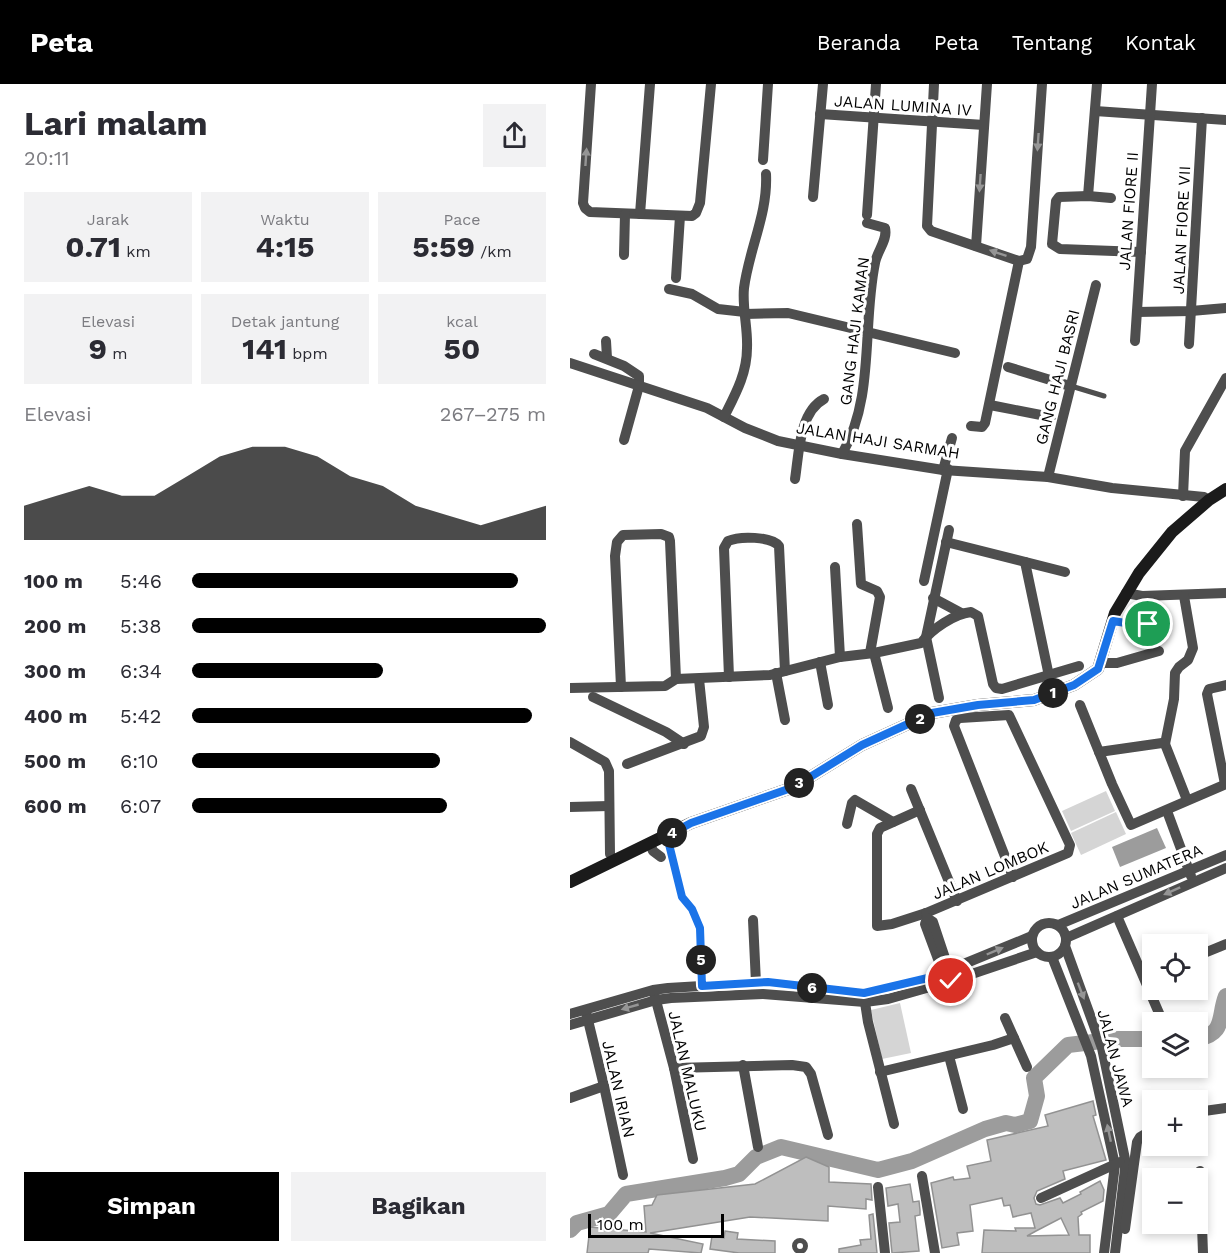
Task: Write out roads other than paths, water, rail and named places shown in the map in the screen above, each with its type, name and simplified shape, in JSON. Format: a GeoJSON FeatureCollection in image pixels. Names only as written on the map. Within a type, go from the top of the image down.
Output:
{"type":"FeatureCollection","features":[{"type":"Feature","properties":{"kind":"street"},"geometry":{"type":"LineString","coordinates":[[591,84],[583,203],[585,208],[591,212],[680,216],[692,216],[696,213],[700,203],[711,84]]}},
{"type":"Feature","properties":{"kind":"street"},"geometry":{"type":"LineString","coordinates":[[640,214],[650,84]]}},
{"type":"Feature","properties":{"kind":"street"},"geometry":{"type":"LineString","coordinates":[[763,160],[768,84]]}},
{"type":"Feature","properties":{"kind":"street"},"geometry":{"type":"LineString","coordinates":[[813,197],[823,84]]}},
{"type":"Feature","properties":{"kind":"street"},"geometry":{"type":"LineString","coordinates":[[873,117],[876,84]]}},
{"type":"Feature","properties":{"kind":"street"},"geometry":{"type":"LineString","coordinates":[[933,84],[926,225],[931,231],[1019,261],[1027,260],[1031,247],[1042,84]]}},
{"type":"Feature","properties":{"kind":"street"},"geometry":{"type":"LineString","coordinates":[[976,246],[987,84]]}},
{"type":"Feature","properties":{"kind":"street"},"geometry":{"type":"LineString","coordinates":[[1088,196],[1097,84]]}},
{"type":"Feature","properties":{"kind":"street","name":"JALAN FIORE II"},"geometry":{"type":"LineString","coordinates":[[1135,341],[1152,84]]}},
{"type":"Feature","properties":{"kind":"street"},"geometry":{"type":"LineString","coordinates":[[1095,111],[1226,120]]}},
{"type":"Feature","properties":{"kind":"street","name":"JALAN LUMINA IV"},"geometry":{"type":"LineString","coordinates":[[820,114],[984,125]]}},
{"type":"Feature","properties":{"kind":"street","name":"GANG HAJI KAMAN"},"geometry":{"type":"LineString","coordinates":[[842,454],[854,433],[861,402],[875,262],[886,234],[885,228],[867,219],[873,117]]}},
{"type":"Feature","properties":{"kind":"street","name":"JALAN FIORE VII"},"geometry":{"type":"LineString","coordinates":[[1189,344],[1202,118]]}},
{"type":"Feature","properties":{"kind":"street"},"geometry":{"type":"LineString","coordinates":[[724,417],[743,376],[746,362],[744,288],[763,215],[766,174]]}},
{"type":"Feature","properties":{"kind":"street"},"geometry":{"type":"LineString","coordinates":[[1111,198],[1062,196],[1057,199],[1052,244],[1060,249],[1141,252]]}},
{"type":"Feature","properties":{"kind":"street"},"geometry":{"type":"LineString","coordinates":[[624,255],[626,214]]}},
{"type":"Feature","properties":{"kind":"street"},"geometry":{"type":"LineString","coordinates":[[676,278],[680,216]]}},
{"type":"Feature","properties":{"kind":"street"},"geometry":{"type":"LineString","coordinates":[[971,426],[984,426],[1019,261]]}},
{"type":"Feature","properties":{"kind":"street","name":"GANG HAJI BASRI"},"geometry":{"type":"LineString","coordinates":[[1048,477],[1096,285]]}},
{"type":"Feature","properties":{"kind":"street"},"geometry":{"type":"LineString","coordinates":[[669,289],[692,294],[718,309],[745,313],[788,313],[955,353]]}},
{"type":"Feature","properties":{"kind":"street"},"geometry":{"type":"LineString","coordinates":[[1137,312],[1226,308]]}},
{"type":"Feature","properties":{"kind":"street"},"geometry":{"type":"LineString","coordinates":[[606,341],[607,358]]}},
{"type":"Feature","properties":{"kind":"street"},"geometry":{"type":"LineString","coordinates":[[594,354],[639,374],[639,386],[624,440]]}},
{"type":"Feature","properties":{"kind":"street","name":"JALAN HAJI SARMAH"},"geometry":{"type":"LineString","coordinates":[[570,363],[707,408],[763,436],[800,445],[946,470],[1048,477],[1112,488],[1204,497],[1209,500]]}},
{"type":"Feature","properties":{"kind":"street"},"geometry":{"type":"LineString","coordinates":[[1008,367],[1070,386]]}},
{"type":"Feature","properties":{"kind":"street"},"geometry":{"type":"LineString","coordinates":[[1183,496],[1185,451],[1226,378]]}},
{"type":"Feature","properties":{"kind":"street"},"geometry":{"type":"LineString","coordinates":[[795,479],[801,437],[808,417],[817,403],[824,399]]}},
{"type":"Feature","properties":{"kind":"street"},"geometry":{"type":"LineString","coordinates":[[990,405],[1051,417]]}},
{"type":"Feature","properties":{"kind":"street"},"geometry":{"type":"LineString","coordinates":[[924,581],[952,438]]}},
{"type":"Feature","properties":{"kind":"street"},"geometry":{"type":"LineString","coordinates":[[570,882],[691,823],[794,787],[862,745],[932,713],[978,705],[1034,700],[1074,685],[1098,669],[1115,613],[1139,573],[1172,532],[1209,500],[1226,489]]}},
{"type":"Feature","properties":{"kind":"street"},"geometry":{"type":"LineString","coordinates":[[857,524],[861,584],[877,591],[880,597],[872,653],[888,708]]}},
{"type":"Feature","properties":{"kind":"street"},"geometry":{"type":"LineString","coordinates":[[939,698],[926,637],[949,530]]}},
{"type":"Feature","properties":{"kind":"street"},"geometry":{"type":"LineString","coordinates":[[621,687],[615,556],[617,542],[623,535],[661,534],[669,537],[676,680]]}},
{"type":"Feature","properties":{"kind":"street"},"geometry":{"type":"LineString","coordinates":[[729,676],[724,548],[731,540],[777,542],[781,551],[781,672],[784,720]]}},
{"type":"Feature","properties":{"kind":"street"},"geometry":{"type":"LineString","coordinates":[[946,542],[1065,572]]}},
{"type":"Feature","properties":{"kind":"street"},"geometry":{"type":"LineString","coordinates":[[1025,562],[1049,676]]}},
{"type":"Feature","properties":{"kind":"street"},"geometry":{"type":"LineString","coordinates":[[835,567],[840,657]]}},
{"type":"Feature","properties":{"kind":"street"},"geometry":{"type":"LineString","coordinates":[[1126,593],[1142,596],[1226,593]]}},
{"type":"Feature","properties":{"kind":"street"},"geometry":{"type":"LineString","coordinates":[[1184,596],[1193,648],[1188,660],[1175,673],[1174,699],[1165,744],[1187,800]]}},
{"type":"Feature","properties":{"kind":"street"},"geometry":{"type":"LineString","coordinates":[[933,598],[961,613]]}},
{"type":"Feature","properties":{"kind":"street"},"geometry":{"type":"LineString","coordinates":[[570,688],[665,686],[676,680],[781,672],[840,657],[921,643],[961,613],[971,612],[978,616],[994,686],[1002,688],[1079,666]]}},
{"type":"Feature","properties":{"kind":"street"},"geometry":{"type":"LineString","coordinates":[[1113,621],[1148,624]]}},
{"type":"Feature","properties":{"kind":"street"},"geometry":{"type":"LineString","coordinates":[[1101,663],[1117,663],[1159,651]]}},
{"type":"Feature","properties":{"kind":"street"},"geometry":{"type":"LineString","coordinates":[[820,662],[828,705]]}},
{"type":"Feature","properties":{"kind":"street"},"geometry":{"type":"LineString","coordinates":[[627,764],[684,744],[703,734],[699,679]]}},
{"type":"Feature","properties":{"kind":"street"},"geometry":{"type":"LineString","coordinates":[[1080,705],[1129,823],[1134,825],[1225,784],[1207,693],[1209,689],[1226,685]]}},
{"type":"Feature","properties":{"kind":"street"},"geometry":{"type":"LineString","coordinates":[[593,697],[650,724],[684,744]]}},
{"type":"Feature","properties":{"kind":"street","name":"JALAN LOMBOK"},"geometry":{"type":"LineString","coordinates":[[893,822],[880,828],[876,837],[877,926],[926,916],[1066,855],[1070,851],[1070,845],[1009,715],[960,718],[956,720],[954,726],[1013,877]]}},
{"type":"Feature","properties":{"kind":"street"},"geometry":{"type":"LineString","coordinates":[[570,742],[598,757],[607,765],[610,854]]}},
{"type":"Feature","properties":{"kind":"street"},"geometry":{"type":"LineString","coordinates":[[1099,752],[1165,744]]}},
{"type":"Feature","properties":{"kind":"street"},"geometry":{"type":"LineString","coordinates":[[911,789],[957,901]]}},
{"type":"Feature","properties":{"kind":"street"},"geometry":{"type":"LineString","coordinates":[[847,824],[852,803],[855,800],[893,822],[920,810]]}},
{"type":"Feature","properties":{"kind":"street"},"geometry":{"type":"LineString","coordinates":[[570,807],[609,806]]}},
{"type":"Feature","properties":{"kind":"street"},"geometry":{"type":"LineString","coordinates":[[1167,811],[1193,882]]}},
{"type":"Feature","properties":{"kind":"street"},"geometry":{"type":"LineString","coordinates":[[650,844],[653,851],[661,857]]}},
{"type":"Feature","properties":{"kind":"street","name":"JALAN SUMATERA"},"geometry":{"type":"LineString","coordinates":[[1058,925],[1226,855]]}},
{"type":"Feature","properties":{"kind":"street","name":"JALAN SUMATERA"},"geometry":{"type":"LineString","coordinates":[[1065,942],[1117,916],[1226,868]]}},
{"type":"Feature","properties":{"kind":"street","name":"JALAN LOMBOK"},"geometry":{"type":"LineString","coordinates":[[926,916],[933,922],[945,958],[947,972]]}},
{"type":"Feature","properties":{"kind":"street"},"geometry":{"type":"LineString","coordinates":[[1117,916],[1142,965]]}},
{"type":"Feature","properties":{"kind":"street"},"geometry":{"type":"LineString","coordinates":[[753,920],[756,983]]}},
{"type":"Feature","properties":{"kind":"street"},"geometry":{"type":"LineString","coordinates":[[1045,922],[1058,925],[1065,942],[1059,953],[1052,957],[1044,956],[1036,952],[1032,944],[1032,936],[1036,927],[1045,922]]}},
{"type":"Feature","properties":{"kind":"street"},"geometry":{"type":"LineString","coordinates":[[700,928],[702,986]]}},
{"type":"Feature","properties":{"kind":"street"},"geometry":{"type":"LineString","coordinates":[[654,995],[763,994],[865,997],[947,972],[1032,936]]}},
{"type":"Feature","properties":{"kind":"street","name":"JALAN JAWA"},"geometry":{"type":"LineString","coordinates":[[1065,942],[1103,1052],[1120,1162],[1115,1253]]}},
{"type":"Feature","properties":{"kind":"street"},"geometry":{"type":"LineString","coordinates":[[1208,951],[1226,944]]}},
{"type":"Feature","properties":{"kind":"street"},"geometry":{"type":"LineString","coordinates":[[947,972],[1036,952]]}},
{"type":"Feature","properties":{"kind":"street","name":"JALAN JAWA"},"geometry":{"type":"LineString","coordinates":[[1052,957],[1086,1038],[1120,1162],[1104,1253]]}},
{"type":"Feature","properties":{"kind":"street"},"geometry":{"type":"LineString","coordinates":[[570,1014],[586,1014],[654,995],[702,986],[756,983],[865,997]]}},
{"type":"Feature","properties":{"kind":"street","name":"JALAN MALUKU"},"geometry":{"type":"LineString","coordinates":[[654,995],[674,1068],[693,1159]]}},
{"type":"Feature","properties":{"kind":"street"},"geometry":{"type":"LineString","coordinates":[[865,997],[880,1072],[894,1124]]}},
{"type":"Feature","properties":{"kind":"street"},"geometry":{"type":"LineString","coordinates":[[570,1025],[586,1014]]}},
{"type":"Feature","properties":{"kind":"street","name":"JALAN IRIAN"},"geometry":{"type":"LineString","coordinates":[[586,1014],[623,1175]]}},
{"type":"Feature","properties":{"kind":"street"},"geometry":{"type":"LineString","coordinates":[[1005,1018],[1027,1067]]}},
{"type":"Feature","properties":{"kind":"street"},"geometry":{"type":"LineString","coordinates":[[880,1072],[1014,1038]]}},
{"type":"Feature","properties":{"kind":"street"},"geometry":{"type":"LineString","coordinates":[[1091,1057],[1103,1052]]}},
{"type":"Feature","properties":{"kind":"street"},"geometry":{"type":"LineString","coordinates":[[949,1056],[963,1109]]}},
{"type":"Feature","properties":{"kind":"street"},"geometry":{"type":"LineString","coordinates":[[743,1065],[758,1147]]}},
{"type":"Feature","properties":{"kind":"street"},"geometry":{"type":"LineString","coordinates":[[674,1068],[792,1065],[808,1069],[828,1135]]}},
{"type":"Feature","properties":{"kind":"street"},"geometry":{"type":"LineString","coordinates":[[570,1098],[604,1086]]}},
{"type":"Feature","properties":{"kind":"street"},"geometry":{"type":"LineString","coordinates":[[1208,1110],[1226,1108]]}},
{"type":"Feature","properties":{"kind":"street"},"geometry":{"type":"LineString","coordinates":[[1122,1253],[1137,1142],[1142,1136]]}},
{"type":"Feature","properties":{"kind":"street"},"geometry":{"type":"LineString","coordinates":[[1041,1198],[1120,1162]]}},
{"type":"Feature","properties":{"kind":"street"},"geometry":{"type":"LineString","coordinates":[[922,1176],[934,1253]]}},
{"type":"Feature","properties":{"kind":"street"},"geometry":{"type":"LineString","coordinates":[[878,1187],[885,1253]]}},
{"type":"Feature","properties":{"kind":"street"},"geometry":{"type":"LineString","coordinates":[[1202,1234],[1203,1253]]}},
{"type":"Feature","properties":{"kind":"lane"},"geometry":{"type":"LineString","coordinates":[[1070,386],[1104,396]]}},
{"type":"Feature","properties":{"kind":"lane"},"geometry":{"type":"LineString","coordinates":[[798,1241],[805,1244],[807,1250],[798,1252],[795,1244],[798,1241]]}},
{"type":"Feature","properties":{"kind":"waterway"},"geometry":{"type":"LineString","coordinates":[[1208,1036],[1217,1028],[1226,996]]}},
{"type":"Feature","properties":{"kind":"waterway"},"geometry":{"type":"LineString","coordinates":[[570,1230],[577,1223],[609,1214],[626,1194],[739,1174],[756,1157],[781,1147],[878,1170],[912,1161],[985,1129],[1006,1123],[1015,1125],[1030,1121],[1037,1096],[1034,1078],[1068,1045],[1119,1039],[1142,1039]]}}]}
